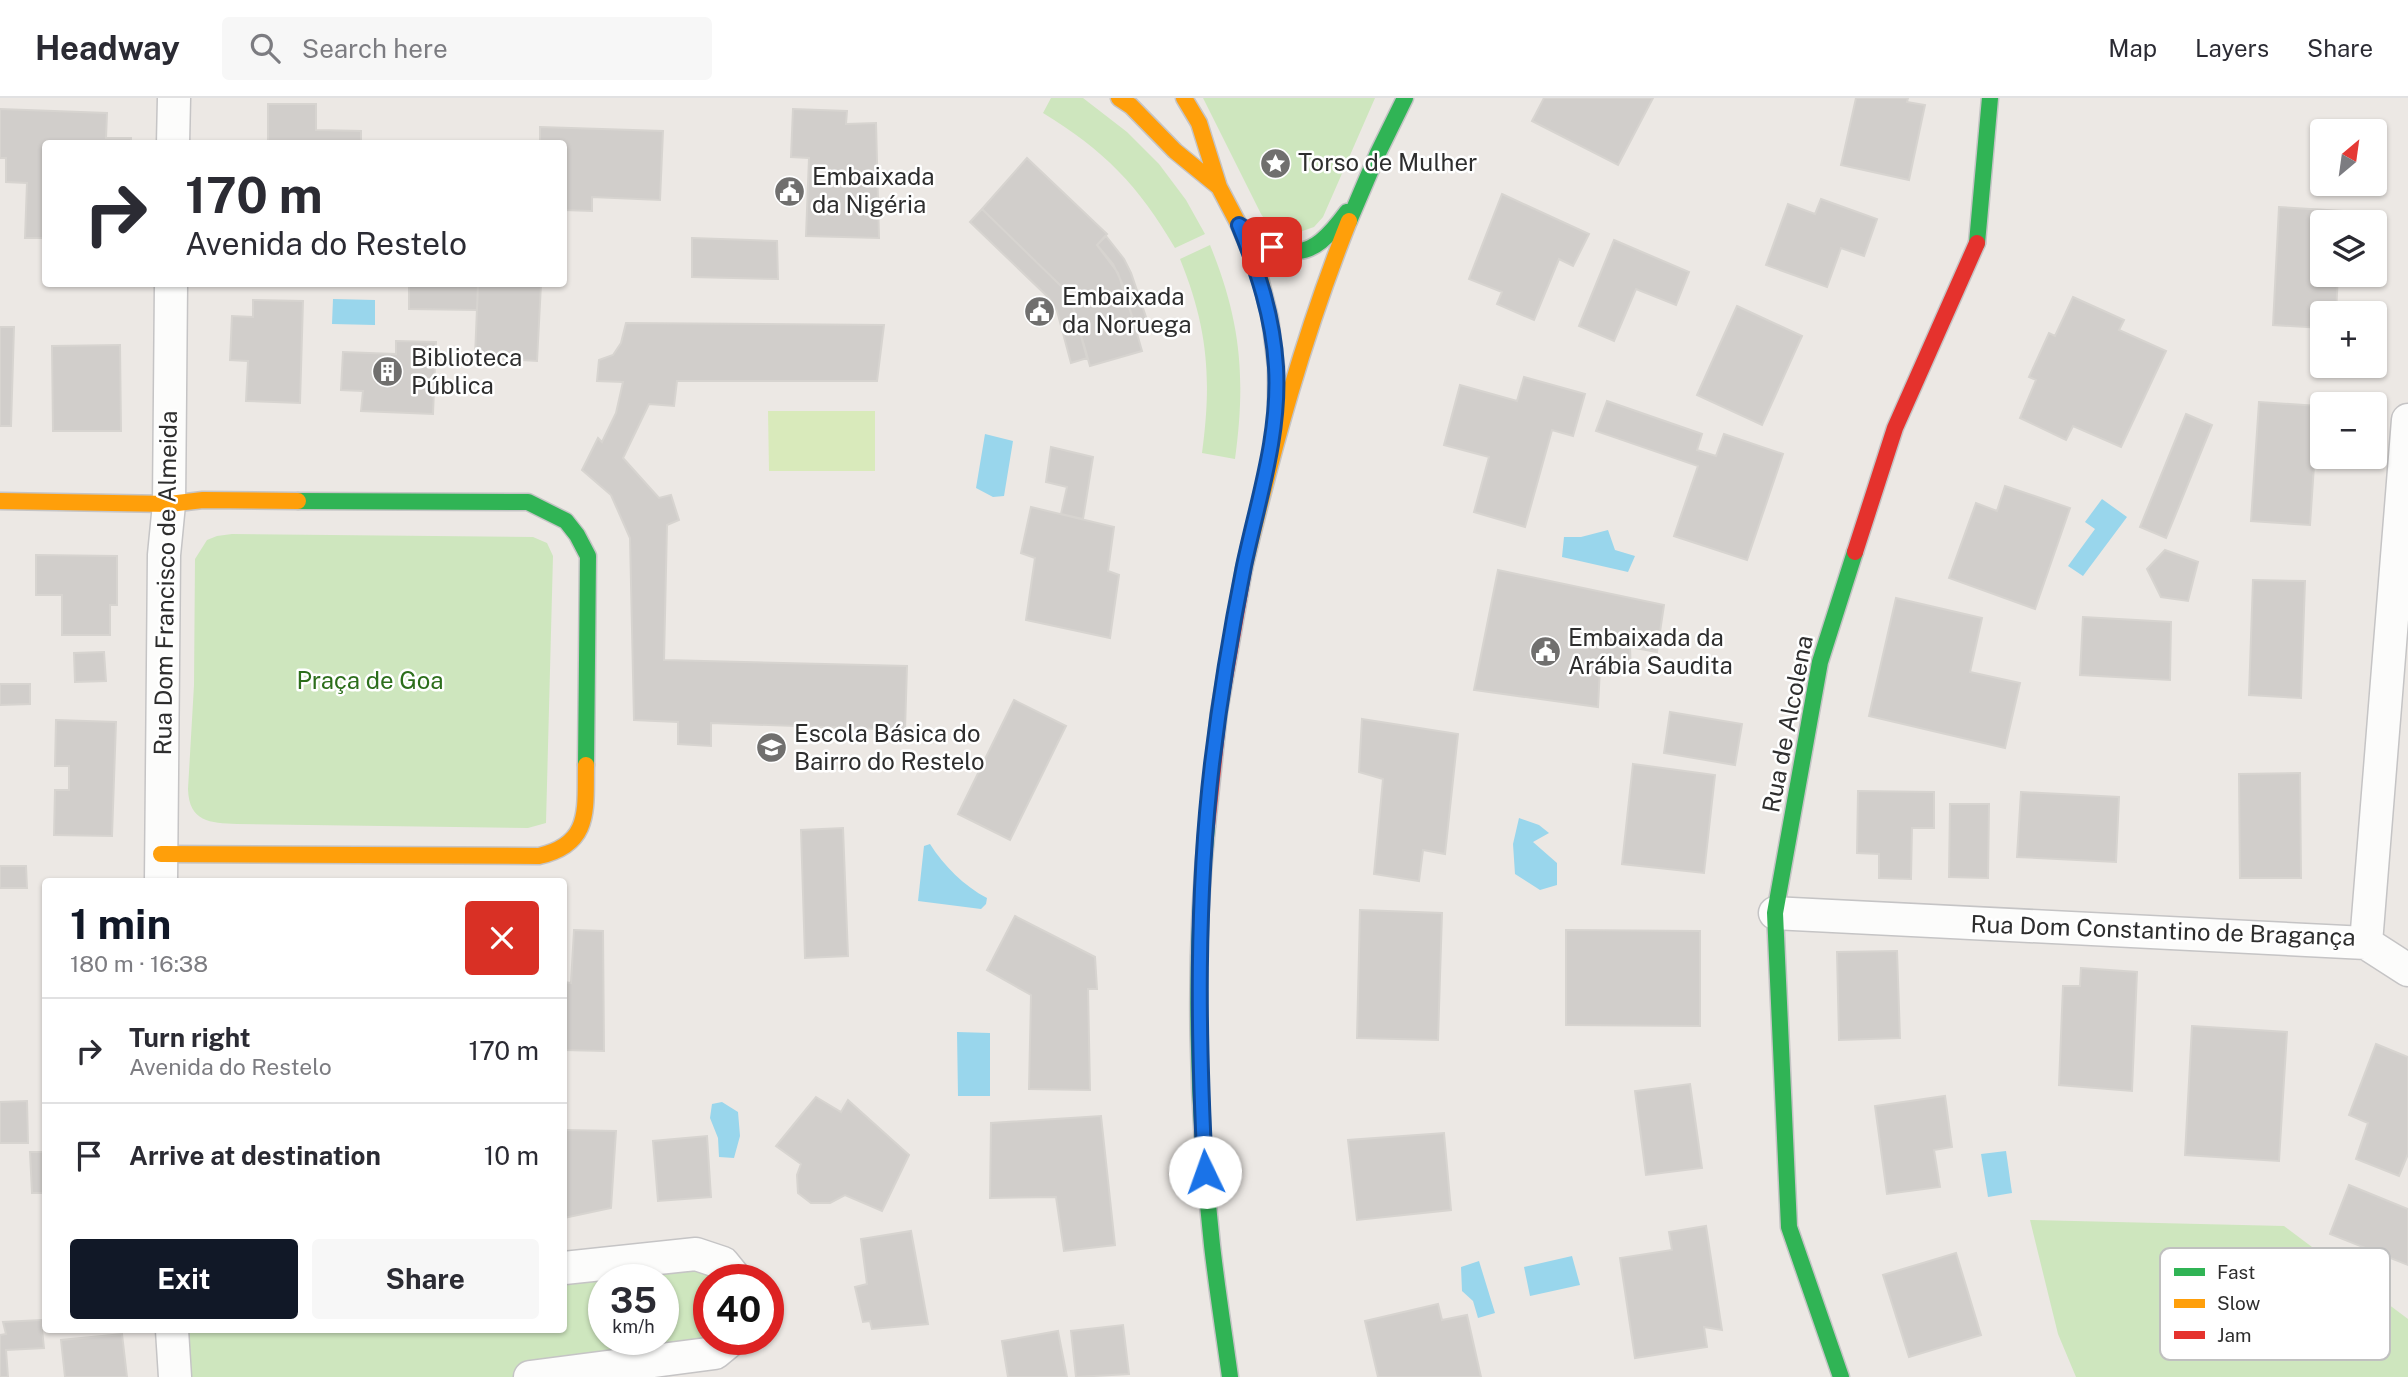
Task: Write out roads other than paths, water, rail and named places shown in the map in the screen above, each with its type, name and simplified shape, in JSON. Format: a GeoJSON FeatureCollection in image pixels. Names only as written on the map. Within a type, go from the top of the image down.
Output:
{"type":"FeatureCollection","features":[{"type":"Feature","properties":{"kind":"street"},"geometry":{"type":"LineString","coordinates":[[173,140],[174,98]]}},
{"type":"Feature","properties":{"kind":"street"},"geometry":{"type":"LineString","coordinates":[[1184,98],[1199,123],[1219,187],[1258,270],[1270,318],[1276,367],[1276,417],[1226,666],[1203,867],[1199,969],[1205,1172],[1215,1273],[1230,1377]]}},
{"type":"Feature","properties":{"kind":"street"},"geometry":{"type":"LineString","coordinates":[[1267,466],[1324,284],[1359,196],[1405,98]]}},
{"type":"Feature","properties":{"kind":"street","name":"Rua de Alcolena"},"geometry":{"type":"LineString","coordinates":[[1841,1377],[1789,1227],[1775,914],[1819,662],[1895,428],[1977,247],[1990,98]]}},
{"type":"Feature","properties":{"kind":"street"},"geometry":{"type":"LineString","coordinates":[[1125,101],[1175,150],[1219,187]]}},
{"type":"Feature","properties":{"kind":"street"},"geometry":{"type":"LineString","coordinates":[[1239,225],[1272,247],[1290,251],[1309,249],[1325,240],[1359,196]]}},
{"type":"Feature","properties":{"kind":"street","name":"Rua Dom Francisco de Almeida"},"geometry":{"type":"LineString","coordinates":[[161,868],[164,555],[169,504],[172,287]]}},
{"type":"Feature","properties":{"kind":"street","name":"Rua Dom Constantino de Bragança"},"geometry":{"type":"LineString","coordinates":[[1775,914],[2366,943],[2408,420]]}},
{"type":"Feature","properties":{"kind":"street"},"geometry":{"type":"LineString","coordinates":[[0,501],[169,504],[203,500],[528,502],[555,512],[576,531],[588,556],[585,817],[577,836],[562,851],[540,856],[161,868]]}},
{"type":"Feature","properties":{"kind":"street"},"geometry":{"type":"LineString","coordinates":[[2366,943],[2408,970]]}},
{"type":"Feature","properties":{"kind":"street"},"geometry":{"type":"LineString","coordinates":[[567,1268],[696,1254],[724,1264]]}},
{"type":"Feature","properties":{"kind":"street"},"geometry":{"type":"LineString","coordinates":[[172,1333],[175,1377]]}},
{"type":"Feature","properties":{"kind":"street"},"geometry":{"type":"LineString","coordinates":[[530,1377],[700,1355]]}},
{"type":"Feature","properties":{"kind":"water"},"geometry":{"type":"Polygon","coordinates":[[[333,299],[375,300],[375,325],[332,324],[333,299]]]}},
{"type":"Feature","properties":{"kind":"water"},"geometry":{"type":"Polygon","coordinates":[[[985,434],[1013,441],[1004,496],[993,497],[976,488],[985,434]]]}},
{"type":"Feature","properties":{"kind":"water"},"geometry":{"type":"Polygon","coordinates":[[[2102,499],[2127,517],[2083,576],[2068,566],[2095,529],[2085,522],[2102,499]]]}},
{"type":"Feature","properties":{"kind":"water"},"geometry":{"type":"Polygon","coordinates":[[[1608,530],[1615,550],[1635,556],[1628,572],[1562,557],[1564,537],[1581,537],[1608,530]]]}},
{"type":"Feature","properties":{"kind":"water"},"geometry":{"type":"Polygon","coordinates":[[[1519,818],[1539,825],[1549,833],[1533,842],[1557,863],[1557,885],[1540,890],[1515,874],[1513,844],[1519,818]]]}},
{"type":"Feature","properties":{"kind":"water"},"geometry":{"type":"Polygon","coordinates":[[[930,844],[955,875],[987,898],[981,909],[918,901],[924,846],[930,844]]]}},
{"type":"Feature","properties":{"kind":"water"},"geometry":{"type":"Polygon","coordinates":[[[957,1032],[990,1033],[990,1096],[958,1096],[957,1032]]]}},
{"type":"Feature","properties":{"kind":"water"},"geometry":{"type":"Polygon","coordinates":[[[722,1102],[738,1112],[740,1136],[734,1158],[719,1157],[718,1138],[710,1118],[712,1104],[722,1102]]]}},
{"type":"Feature","properties":{"kind":"water"},"geometry":{"type":"Polygon","coordinates":[[[2006,1151],[2012,1193],[1988,1197],[1981,1154],[2006,1151]]]}},
{"type":"Feature","properties":{"kind":"water"},"geometry":{"type":"Polygon","coordinates":[[[1572,1256],[1580,1285],[1530,1296],[1524,1267],[1572,1256]]]}},
{"type":"Feature","properties":{"kind":"water"},"geometry":{"type":"Polygon","coordinates":[[[1479,1261],[1495,1313],[1478,1318],[1473,1301],[1462,1291],[1461,1267],[1479,1261]]]}},
{"type":"Feature","properties":{"kind":"place","name":"Torso de Mulher"},"geometry":{"type":"Point","coordinates":[1275,163]}},
{"type":"Feature","properties":{"kind":"place","name":"Embaixada da Nigéria"},"geometry":{"type":"Point","coordinates":[789,191]}},
{"type":"Feature","properties":{"kind":"place","name":"Embaixada da Noruega"},"geometry":{"type":"Point","coordinates":[1039,311]}},
{"type":"Feature","properties":{"kind":"place","name":"Biblioteca Pública"},"geometry":{"type":"Point","coordinates":[388,372]}},
{"type":"Feature","properties":{"kind":"place","name":"Embaixada da Arábia Saudita"},"geometry":{"type":"Point","coordinates":[1545,652]}},
{"type":"Feature","properties":{"kind":"place","name":"Escola Básica do Bairro do Restelo"},"geometry":{"type":"Point","coordinates":[771,748]}},
{"type":"Feature","properties":{"kind":"park label","name":"Praça de Goa"},"geometry":{"type":"Point","coordinates":[370,681]}}]}
